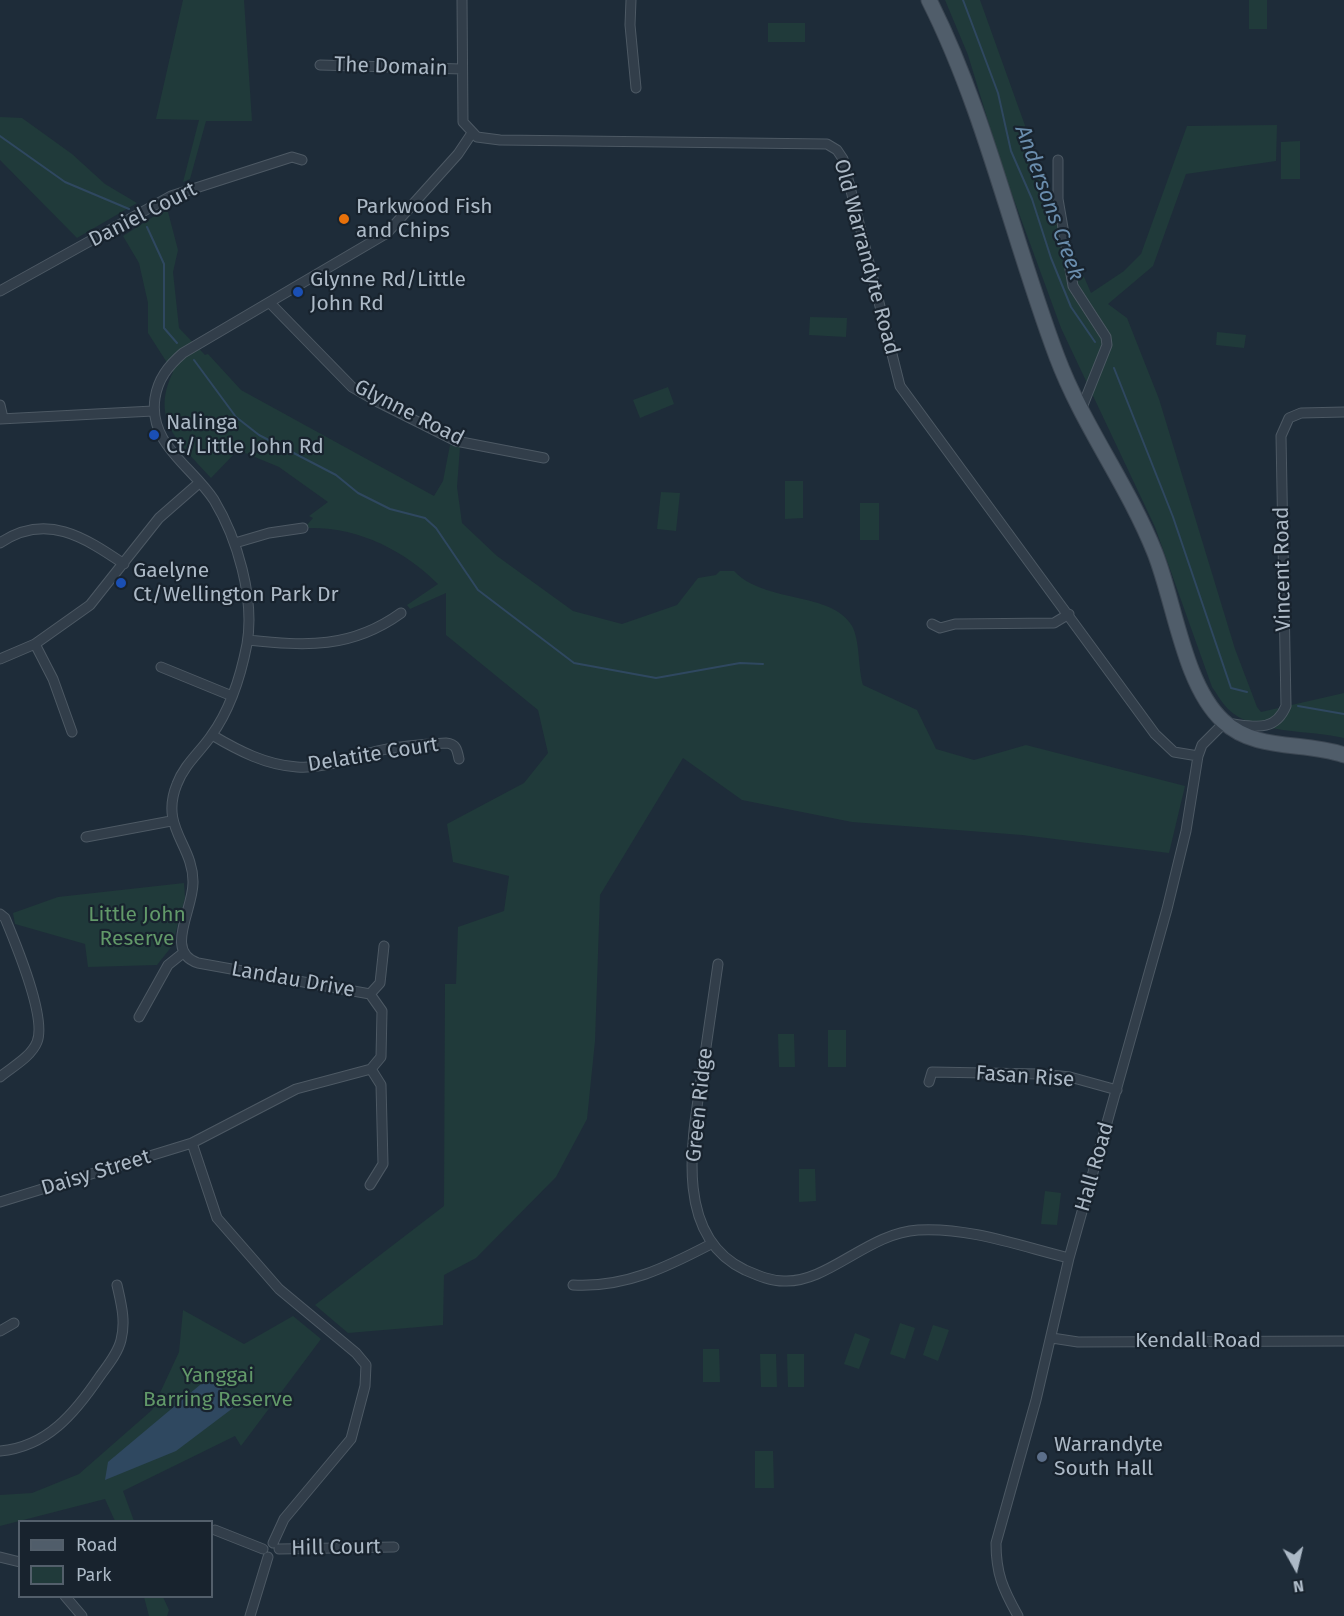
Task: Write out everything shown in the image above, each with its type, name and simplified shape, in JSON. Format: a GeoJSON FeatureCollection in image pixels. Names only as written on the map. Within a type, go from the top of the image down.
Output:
{"type":"FeatureCollection","features":[{"type":"Feature","properties":{"kind":"main road"},"geometry":{"type":"LineString","coordinates":[[929,0],[953,49],[1058,358],[1081,410],[1146,531],[1167,585],[1194,677],[1204,699],[1224,723],[1251,739],[1344,755]]}},
{"type":"Feature","properties":{"kind":"street"},"geometry":{"type":"LineString","coordinates":[[139,1017],[168,965],[183,953],[180,938],[193,898],[194,879],[171,821],[171,802],[176,784],[192,759],[212,735],[232,696],[248,640],[246,591],[236,543],[212,497],[170,451],[158,431],[153,411],[162,375],[183,353],[387,233],[458,154],[472,134],[463,122],[462,0]]}},
{"type":"Feature","properties":{"kind":"street"},"geometry":{"type":"LineString","coordinates":[[631,0],[630,25],[636,88]]}},
{"type":"Feature","properties":{"kind":"street","name":"The Domain"},"geometry":{"type":"LineString","coordinates":[[320,65],[462,69]]}},
{"type":"Feature","properties":{"kind":"street","name":"Old Warrandyte Road"},"geometry":{"type":"LineString","coordinates":[[472,134],[482,139],[500,140],[827,144],[837,150],[843,159],[900,386],[1161,740],[1174,752],[1198,756]]}},
{"type":"Feature","properties":{"kind":"street","name":"Daniel Court"},"geometry":{"type":"LineString","coordinates":[[0,291],[171,196],[297,159],[292,146]]}},
{"type":"Feature","properties":{"kind":"street"},"geometry":{"type":"LineString","coordinates":[[1058,160],[1058,199],[1073,286],[1106,337],[1107,345],[1081,410]]}},
{"type":"Feature","properties":{"kind":"street","name":"Glynne Road"},"geometry":{"type":"LineString","coordinates":[[270,303],[352,387],[456,441],[544,458]]}},
{"type":"Feature","properties":{"kind":"street"},"geometry":{"type":"LineString","coordinates":[[0,405],[2,419],[153,411]]}},
{"type":"Feature","properties":{"kind":"street","name":"Vincent Road"},"geometry":{"type":"LineString","coordinates":[[1224,723],[1268,726],[1281,719],[1286,706],[1281,436],[1289,418],[1300,413],[1344,412]]}},
{"type":"Feature","properties":{"kind":"street"},"geometry":{"type":"LineString","coordinates":[[0,659],[34,644],[90,605],[159,518],[199,483]]}},
{"type":"Feature","properties":{"kind":"street"},"geometry":{"type":"LineString","coordinates":[[236,543],[269,533],[303,528]]}},
{"type":"Feature","properties":{"kind":"street"},"geometry":{"type":"LineString","coordinates":[[0,543],[17,532],[56,530],[83,539],[124,564]]}},
{"type":"Feature","properties":{"kind":"street"},"geometry":{"type":"LineString","coordinates":[[248,640],[308,645],[333,643],[385,625],[401,613]]}},
{"type":"Feature","properties":{"kind":"street"},"geometry":{"type":"LineString","coordinates":[[938,630],[955,624],[1053,623],[1069,614]]}},
{"type":"Feature","properties":{"kind":"street"},"geometry":{"type":"LineString","coordinates":[[34,644],[53,679],[72,732]]}},
{"type":"Feature","properties":{"kind":"street"},"geometry":{"type":"LineString","coordinates":[[161,667],[232,696]]}},
{"type":"Feature","properties":{"kind":"street","name":"Hall Road"},"geometry":{"type":"LineString","coordinates":[[1018,1616],[999,1577],[996,1543],[1052,1338],[1069,1258],[1180,854],[1198,756],[1202,745],[1224,723]]}},
{"type":"Feature","properties":{"kind":"street","name":"Delatite Court"},"geometry":{"type":"LineString","coordinates":[[212,735],[239,751],[268,763],[297,767],[343,762],[393,748],[446,742],[457,749],[459,759]]}},
{"type":"Feature","properties":{"kind":"street"},"geometry":{"type":"LineString","coordinates":[[86,837],[171,821]]}},
{"type":"Feature","properties":{"kind":"street"},"geometry":{"type":"LineString","coordinates":[[0,914],[5,918],[23,961],[40,1029],[37,1042],[28,1054],[0,1077]]}},
{"type":"Feature","properties":{"kind":"street"},"geometry":{"type":"LineString","coordinates":[[370,994],[380,983],[384,946]]}},
{"type":"Feature","properties":{"kind":"street","name":"Landau Drive"},"geometry":{"type":"LineString","coordinates":[[183,953],[191,961],[198,963],[370,994],[382,1011],[381,1057],[371,1069]]}},
{"type":"Feature","properties":{"kind":"street","name":"Green Ridge"},"geometry":{"type":"LineString","coordinates":[[711,1244],[702,1226],[694,1197],[693,1161],[695,1122],[718,964]]}},
{"type":"Feature","properties":{"kind":"street","name":"Fasan Rise"},"geometry":{"type":"LineString","coordinates":[[928,1082],[930,1068],[1070,1077],[1117,1090]]}},
{"type":"Feature","properties":{"kind":"street"},"geometry":{"type":"LineString","coordinates":[[215,1530],[275,1557],[284,1519],[351,1439],[365,1386],[366,1365],[356,1353],[279,1290],[217,1218],[192,1143],[296,1089],[371,1069],[381,1085],[382,1164],[370,1185]]}},
{"type":"Feature","properties":{"kind":"street","name":"Daisy Street"},"geometry":{"type":"LineString","coordinates":[[0,1202],[192,1143]]}},
{"type":"Feature","properties":{"kind":"street"},"geometry":{"type":"LineString","coordinates":[[573,1285],[590,1286],[622,1282],[660,1270],[711,1244],[735,1265],[759,1276],[784,1281],[810,1277],[880,1239],[916,1230],[956,1230],[1069,1258]]}},
{"type":"Feature","properties":{"kind":"street"},"geometry":{"type":"LineString","coordinates":[[0,1451],[41,1440],[80,1406],[121,1341],[123,1313],[117,1285]]}},
{"type":"Feature","properties":{"kind":"street"},"geometry":{"type":"LineString","coordinates":[[0,1331],[14,1323]]}},
{"type":"Feature","properties":{"kind":"street","name":"Kendall Road"},"geometry":{"type":"LineString","coordinates":[[1052,1338],[1078,1342],[1344,1341]]}},
{"type":"Feature","properties":{"kind":"street"},"geometry":{"type":"LineString","coordinates":[[250,1616],[266,1553],[266,1544],[276,1546]]}},
{"type":"Feature","properties":{"kind":"street","name":"Hill Court"},"geometry":{"type":"LineString","coordinates":[[276,1546],[394,1547]]}},
{"type":"Feature","properties":{"kind":"street"},"geometry":{"type":"LineString","coordinates":[[0,1557],[18,1562]]}},
{"type":"Feature","properties":{"kind":"street"},"geometry":{"type":"LineString","coordinates":[[67,1598],[82,1616]]}},
{"type":"Feature","properties":{"kind":"green space"},"geometry":{"type":"Polygon","coordinates":[[[183,0],[244,0],[252,121],[206,121],[190,179],[183,182],[199,120],[156,119],[183,0]]]}},
{"type":"Feature","properties":{"kind":"green space"},"geometry":{"type":"Polygon","coordinates":[[[945,0],[980,0],[1056,212],[1091,293],[1124,271],[1141,254],[1187,126],[1277,125],[1276,161],[1186,174],[1153,266],[1108,304],[1127,318],[1159,399],[1235,649],[1257,707],[1261,712],[1344,693],[1344,738],[1283,730],[1252,723],[1228,709],[1212,687],[1155,527],[1061,328],[1002,167],[968,55],[945,0]]]}},
{"type":"Feature","properties":{"kind":"green space"},"geometry":{"type":"Polygon","coordinates":[[[1249,0],[1267,0],[1267,29],[1249,29],[1249,0]]]}},
{"type":"Feature","properties":{"kind":"green space"},"geometry":{"type":"Polygon","coordinates":[[[768,23],[805,23],[805,42],[768,42],[768,23]]]}},
{"type":"Feature","properties":{"kind":"green space"},"geometry":{"type":"Polygon","coordinates":[[[0,117],[22,118],[72,154],[105,184],[137,203],[77,238],[0,160],[0,117]]]}},
{"type":"Feature","properties":{"kind":"green space"},"geometry":{"type":"Polygon","coordinates":[[[1300,141],[1300,179],[1281,179],[1281,142],[1300,141]]]}},
{"type":"Feature","properties":{"kind":"green space"},"geometry":{"type":"Polygon","coordinates":[[[167,208],[178,250],[173,272],[179,328],[205,355],[208,354],[241,390],[434,496],[443,481],[450,445],[460,447],[457,487],[462,523],[497,556],[573,611],[622,624],[677,605],[698,578],[716,575],[720,571],[734,571],[763,589],[829,607],[842,615],[855,632],[863,685],[917,710],[936,749],[974,760],[1026,745],[1185,786],[1169,853],[1022,835],[852,822],[742,800],[683,758],[600,895],[595,1041],[587,1119],[556,1177],[476,1258],[444,1275],[443,1325],[348,1333],[315,1305],[444,1206],[445,984],[456,984],[458,927],[504,911],[509,876],[453,862],[447,824],[524,783],[548,753],[538,710],[446,635],[446,593],[410,609],[407,605],[438,584],[425,572],[395,551],[362,536],[309,528],[307,525],[313,518],[309,516],[328,502],[279,467],[238,450],[211,478],[179,442],[167,418],[165,404],[173,372],[148,333],[148,303],[139,263],[123,236],[167,208]]]}},
{"type":"Feature","properties":{"kind":"green space"},"geometry":{"type":"Polygon","coordinates":[[[810,317],[847,318],[846,337],[809,335],[810,317]]]}},
{"type":"Feature","properties":{"kind":"green space"},"geometry":{"type":"Polygon","coordinates":[[[1217,332],[1246,335],[1244,348],[1216,345],[1217,332]]]}},
{"type":"Feature","properties":{"kind":"green space"},"geometry":{"type":"Polygon","coordinates":[[[668,387],[674,404],[640,418],[633,400],[668,387]]]}},
{"type":"Feature","properties":{"kind":"green space"},"geometry":{"type":"Polygon","coordinates":[[[785,481],[803,481],[803,518],[785,519],[785,481]]]}},
{"type":"Feature","properties":{"kind":"green space"},"geometry":{"type":"Polygon","coordinates":[[[661,492],[680,493],[676,531],[657,529],[661,492]]]}},
{"type":"Feature","properties":{"kind":"green space"},"geometry":{"type":"Polygon","coordinates":[[[860,503],[879,503],[879,540],[860,540],[860,503]]]}},
{"type":"Feature","properties":{"kind":"green space","name":"Little John Reserve"},"geometry":{"type":"Polygon","coordinates":[[[184,883],[185,898],[172,946],[157,965],[88,967],[85,944],[15,924],[13,913],[58,897],[184,883]]]}},
{"type":"Feature","properties":{"kind":"green space"},"geometry":{"type":"Polygon","coordinates":[[[828,1030],[846,1030],[846,1067],[828,1067],[828,1030]]]}},
{"type":"Feature","properties":{"kind":"green space"},"geometry":{"type":"Polygon","coordinates":[[[778,1034],[794,1034],[795,1067],[779,1067],[778,1034]]]}},
{"type":"Feature","properties":{"kind":"green space"},"geometry":{"type":"Polygon","coordinates":[[[799,1169],[815,1169],[816,1201],[799,1202],[799,1169]]]}},
{"type":"Feature","properties":{"kind":"green space"},"geometry":{"type":"Polygon","coordinates":[[[1045,1191],[1061,1193],[1057,1225],[1041,1224],[1045,1191]]]}},
{"type":"Feature","properties":{"kind":"green space","name":"Yanggai Barring Reserve"},"geometry":{"type":"Polygon","coordinates":[[[183,1310],[244,1344],[293,1316],[321,1339],[241,1446],[235,1436],[123,1491],[134,1520],[115,1520],[105,1499],[0,1526],[0,1495],[32,1493],[79,1474],[152,1410],[179,1352],[183,1310]]]}},
{"type":"Feature","properties":{"kind":"green space"},"geometry":{"type":"Polygon","coordinates":[[[900,1323],[915,1328],[905,1359],[890,1354],[900,1323]]]}},
{"type":"Feature","properties":{"kind":"green space"},"geometry":{"type":"Polygon","coordinates":[[[933,1325],[949,1330],[938,1361],[923,1355],[933,1325]]]}},
{"type":"Feature","properties":{"kind":"green space"},"geometry":{"type":"Polygon","coordinates":[[[855,1333],[870,1339],[859,1369],[844,1364],[855,1333]]]}},
{"type":"Feature","properties":{"kind":"green space"},"geometry":{"type":"Polygon","coordinates":[[[703,1349],[719,1349],[720,1382],[703,1382],[703,1349]]]}},
{"type":"Feature","properties":{"kind":"green space"},"geometry":{"type":"Polygon","coordinates":[[[760,1354],[776,1354],[777,1387],[761,1387],[760,1354]]]}},
{"type":"Feature","properties":{"kind":"green space"},"geometry":{"type":"Polygon","coordinates":[[[787,1354],[804,1354],[804,1387],[788,1387],[787,1354]]]}},
{"type":"Feature","properties":{"kind":"green space"},"geometry":{"type":"Polygon","coordinates":[[[755,1451],[773,1451],[774,1488],[755,1488],[755,1451]]]}},
{"type":"Feature","properties":{"kind":"green space"},"geometry":{"type":"Polygon","coordinates":[[[144,1598],[163,1598],[169,1610],[167,1616],[149,1616],[144,1598]]]}},
{"type":"Feature","properties":{"kind":"water"},"geometry":{"type":"Polygon","coordinates":[[[213,1374],[233,1408],[176,1451],[105,1480],[108,1462],[213,1374]]]}},
{"type":"Feature","properties":{"kind":"waterway","name":"Andersons Creek"},"geometry":{"type":"LineString","coordinates":[[963,0],[998,93],[1011,151],[1032,199],[1051,258],[1071,307],[1095,342]]}},
{"type":"Feature","properties":{"kind":"waterway"},"geometry":{"type":"LineString","coordinates":[[0,136],[65,182],[129,209]]}},
{"type":"Feature","properties":{"kind":"waterway","name":"Andersons Creek"},"geometry":{"type":"LineString","coordinates":[[147,227],[164,264],[164,328],[177,343]]}},
{"type":"Feature","properties":{"kind":"waterway"},"geometry":{"type":"LineString","coordinates":[[194,360],[236,417],[259,435],[336,475],[358,493],[390,509],[425,518],[436,528],[478,590],[574,663],[656,678],[740,663],[763,664]]}},
{"type":"Feature","properties":{"kind":"waterway","name":"Andersons Creek"},"geometry":{"type":"LineString","coordinates":[[1114,368],[1173,517],[1231,688],[1247,692]]}},
{"type":"Feature","properties":{"kind":"waterway","name":"Andersons Creek"},"geometry":{"type":"LineString","coordinates":[[1298,706],[1344,714]]}},
{"type":"Feature","properties":{"kind":"place","name":"Parkwood Fish and Chips"},"geometry":{"type":"Point","coordinates":[344,219]}},
{"type":"Feature","properties":{"kind":"place","name":"Glynne Rd/Little John Rd"},"geometry":{"type":"Point","coordinates":[298,292]}},
{"type":"Feature","properties":{"kind":"place","name":"Nalinga Ct/Little John Rd"},"geometry":{"type":"Point","coordinates":[154,435]}},
{"type":"Feature","properties":{"kind":"place","name":"Gaelyne Ct/Wellington Park Dr"},"geometry":{"type":"Point","coordinates":[121,583]}},
{"type":"Feature","properties":{"kind":"place","name":"Warrandyte South Hall"},"geometry":{"type":"Point","coordinates":[1042,1457]}}]}
